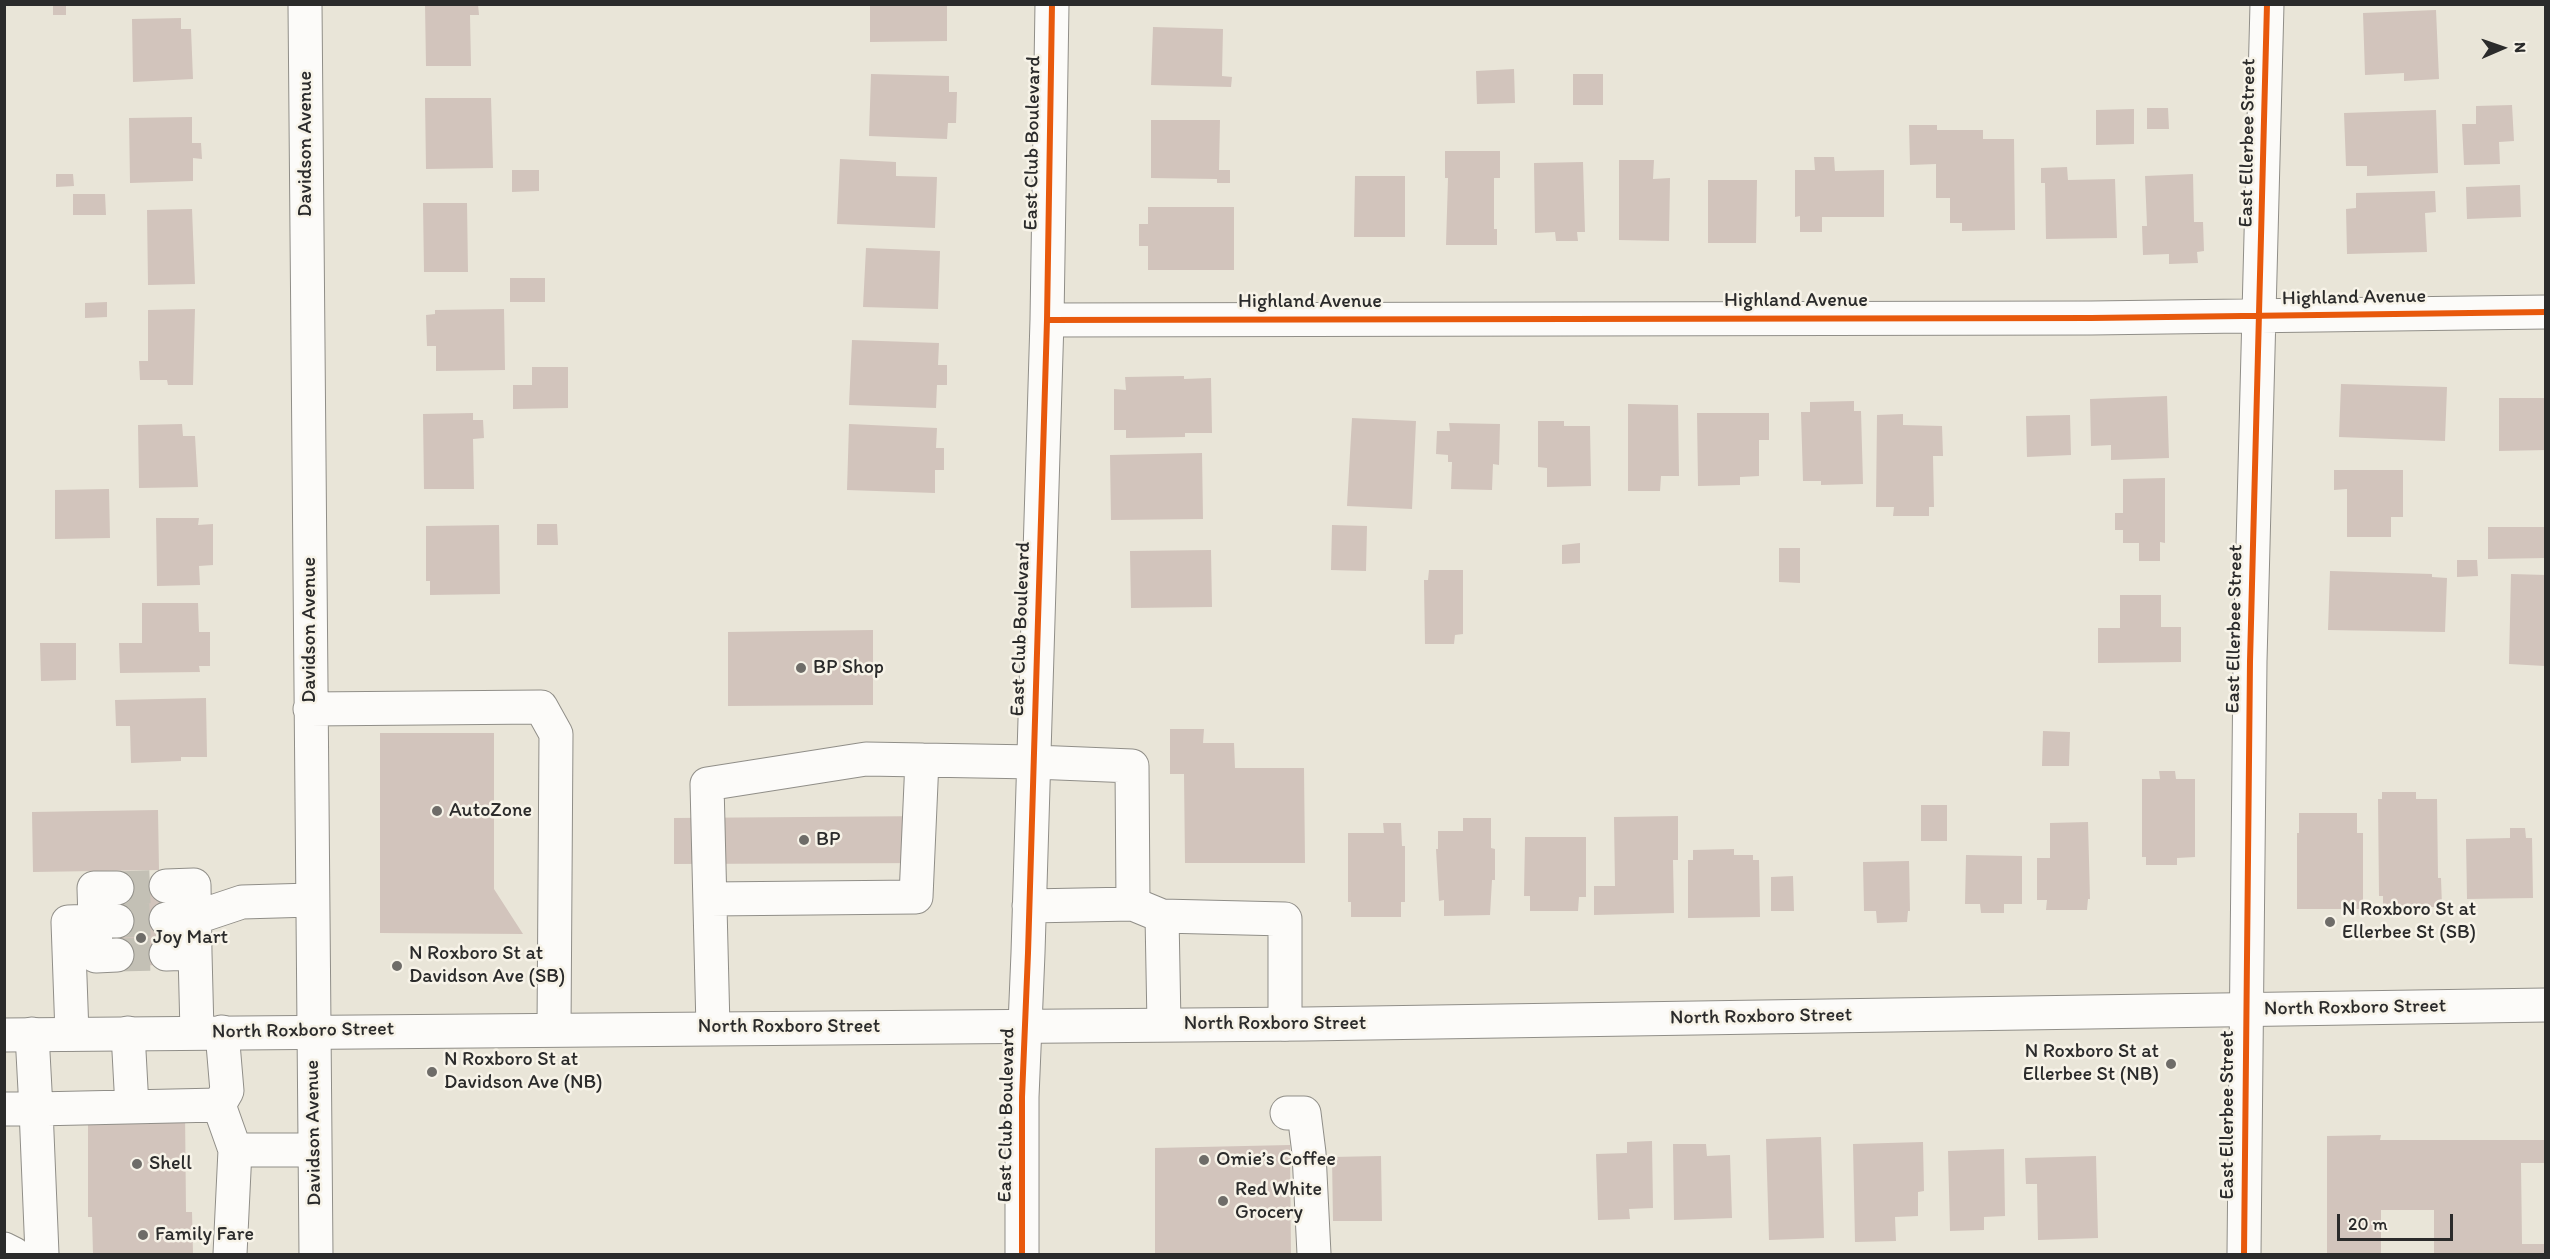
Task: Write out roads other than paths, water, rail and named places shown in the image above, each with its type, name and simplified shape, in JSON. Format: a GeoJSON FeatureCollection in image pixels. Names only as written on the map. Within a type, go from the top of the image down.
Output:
{"type":"FeatureCollection","features":[{"type":"Feature","properties":{"kind":"street","name":"Davidson Avenue"},"geometry":{"type":"LineString","coordinates":[[304,4],[316,1254]]}},
{"type":"Feature","properties":{"kind":"street","name":"East Club Boulevard"},"geometry":{"type":"LineString","coordinates":[[1022,1254],[1022,1097],[1047,320],[1052,4]]}},
{"type":"Feature","properties":{"kind":"street","name":"East Ellerbee Street"},"geometry":{"type":"LineString","coordinates":[[2244,1254],[2250,661],[2267,4]]}},
{"type":"Feature","properties":{"kind":"street","name":"Highland Avenue"},"geometry":{"type":"LineString","coordinates":[[1047,320],[2546,312]]}},
{"type":"Feature","properties":{"kind":"street"},"geometry":{"type":"LineString","coordinates":[[310,709],[541,707],[556,734],[554,1029]]}},
{"type":"Feature","properties":{"kind":"street"},"geometry":{"type":"LineString","coordinates":[[713,1028],[707,784],[866,759],[1132,766],[1148,910],[1164,1024]]}},
{"type":"Feature","properties":{"kind":"street"},"geometry":{"type":"LineString","coordinates":[[710,899],[916,897],[922,760]]}},
{"type":"Feature","properties":{"kind":"street"},"geometry":{"type":"LineString","coordinates":[[166,886],[194,885],[180,918],[180,954],[209,1032],[227,1090],[219,1106],[235,1150],[230,1254]]}},
{"type":"Feature","properties":{"kind":"street"},"geometry":{"type":"LineString","coordinates":[[117,888],[94,888],[106,921],[96,956],[117,955]]}},
{"type":"Feature","properties":{"kind":"street"},"geometry":{"type":"LineString","coordinates":[[180,918],[242,902],[312,900]]}},
{"type":"Feature","properties":{"kind":"street"},"geometry":{"type":"LineString","coordinates":[[1029,906],[1285,918],[1285,1024]]}},
{"type":"Feature","properties":{"kind":"street"},"geometry":{"type":"LineString","coordinates":[[72,1034],[68,922],[106,921]]}},
{"type":"Feature","properties":{"kind":"street","name":"North Roxboro Street"},"geometry":{"type":"LineString","coordinates":[[18,1034],[1285,1024],[2546,1005]]}},
{"type":"Feature","properties":{"kind":"street"},"geometry":{"type":"LineString","coordinates":[[128,1033],[132,1107]]}},
{"type":"Feature","properties":{"kind":"street"},"geometry":{"type":"LineString","coordinates":[[18,1034],[20,1109],[42,1254]]}},
{"type":"Feature","properties":{"kind":"street"},"geometry":{"type":"LineString","coordinates":[[20,1109],[219,1106]]}},
{"type":"Feature","properties":{"kind":"street"},"geometry":{"type":"LineString","coordinates":[[1287,1113],[1304,1113],[1309,1153],[1314,1254]]}},
{"type":"Feature","properties":{"kind":"street"},"geometry":{"type":"LineString","coordinates":[[235,1150],[314,1150]]}},
{"type":"Feature","properties":{"kind":"street"},"geometry":{"type":"LineString","coordinates":[[4,1248],[14,1254]]}},
{"type":"Feature","properties":{"kind":"tunnel"},"geometry":{"type":"LineString","coordinates":[[117,888],[166,886]]}},
{"type":"Feature","properties":{"kind":"tunnel"},"geometry":{"type":"LineString","coordinates":[[117,921],[166,919]]}},
{"type":"Feature","properties":{"kind":"tunnel"},"geometry":{"type":"LineString","coordinates":[[117,955],[166,954]]}},
{"type":"Feature","properties":{"kind":"place","name":"BP Shop"},"geometry":{"type":"Point","coordinates":[801,668]}},
{"type":"Feature","properties":{"kind":"place","name":"AutoZone"},"geometry":{"type":"Point","coordinates":[437,811]}},
{"type":"Feature","properties":{"kind":"place","name":"BP"},"geometry":{"type":"Point","coordinates":[804,840]}},
{"type":"Feature","properties":{"kind":"place","name":"N Roxboro St at Ellerbee St (SB)"},"geometry":{"type":"Point","coordinates":[2330,922]}},
{"type":"Feature","properties":{"kind":"place","name":"Joy Mart"},"geometry":{"type":"Point","coordinates":[141,938]}},
{"type":"Feature","properties":{"kind":"place","name":"N Roxboro St at Davidson Ave (SB)"},"geometry":{"type":"Point","coordinates":[397,966]}},
{"type":"Feature","properties":{"kind":"place","name":"N Roxboro St at Ellerbee St (NB)"},"geometry":{"type":"Point","coordinates":[2171,1064]}},
{"type":"Feature","properties":{"kind":"place","name":"N Roxboro St at Davidson Ave (NB)"},"geometry":{"type":"Point","coordinates":[432,1072]}},
{"type":"Feature","properties":{"kind":"place","name":"Omie’s Coffee"},"geometry":{"type":"Point","coordinates":[1204,1160]}},
{"type":"Feature","properties":{"kind":"place","name":"Shell"},"geometry":{"type":"Point","coordinates":[137,1164]}},
{"type":"Feature","properties":{"kind":"place","name":"Red White Grocery"},"geometry":{"type":"Point","coordinates":[1223,1201]}},
{"type":"Feature","properties":{"kind":"place","name":"Family Fare"},"geometry":{"type":"Point","coordinates":[143,1235]}}]}
